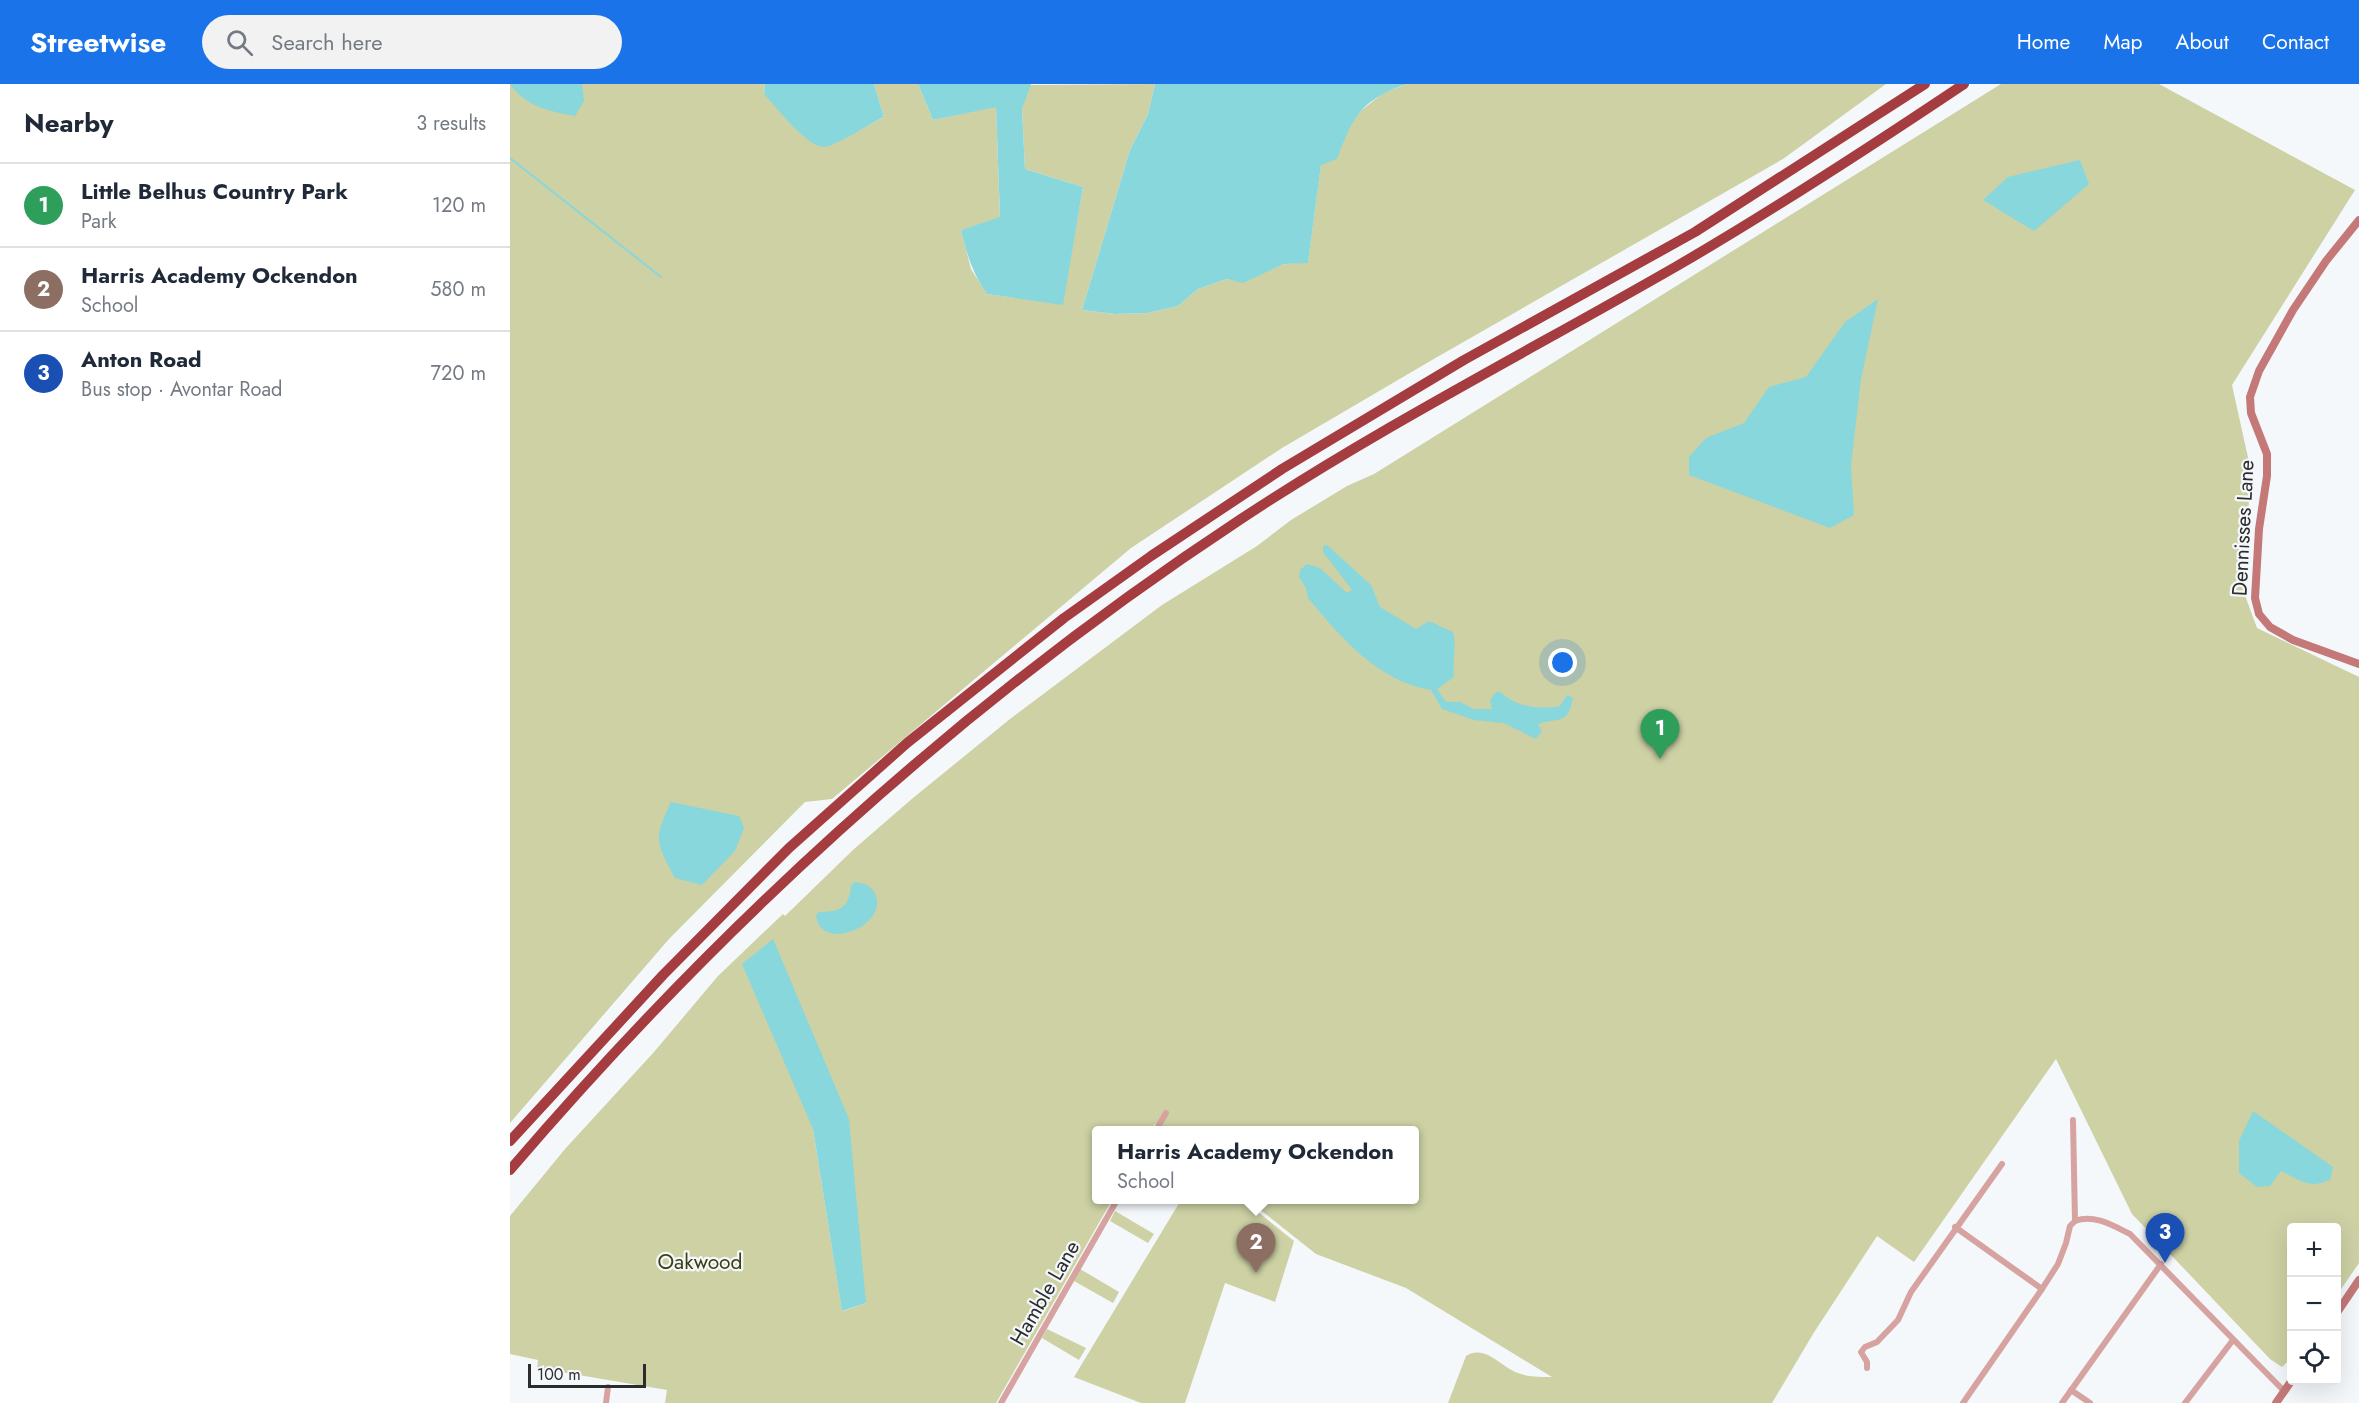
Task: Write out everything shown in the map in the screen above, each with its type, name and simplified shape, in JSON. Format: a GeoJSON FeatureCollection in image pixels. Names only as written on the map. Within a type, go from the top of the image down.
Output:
{"type":"FeatureCollection","features":[{"type":"Feature","properties":{"kind":"highway"},"geometry":{"type":"LineString","coordinates":[[510,1141],[663,975],[789,848],[907,743],[1064,618],[1151,556],[1282,469],[1464,360],[1695,232],[1925,84]]}},
{"type":"Feature","properties":{"kind":"highway"},"geometry":{"type":"LineString","coordinates":[[510,1170],[672,992],[782,883],[922,756],[1003,690],[1103,614],[1217,534],[1332,461],[1426,405],[1719,241],[1850,160],[1964,84]]}},
{"type":"Feature","properties":{"kind":"street","name":"Dennisses Lane"},"geometry":{"type":"LineString","coordinates":[[2359,220],[2326,261],[2293,310],[2259,371],[2250,397],[2251,413],[2267,454],[2255,598],[2259,615],[2270,627],[2293,640],[2359,664]]}},
{"type":"Feature","properties":{"kind":"street"},"geometry":{"type":"LineString","coordinates":[[1159,1126],[1166,1113]]}},
{"type":"Feature","properties":{"kind":"street"},"geometry":{"type":"LineString","coordinates":[[2073,1120],[2075,1221]]}},
{"type":"Feature","properties":{"kind":"street"},"geometry":{"type":"LineString","coordinates":[[1867,1368],[1867,1362],[1861,1352],[1865,1347],[1877,1342],[1898,1320],[1911,1292],[1955,1227],[2002,1164]]}},
{"type":"Feature","properties":{"kind":"street","name":"Hamble Lane"},"geometry":{"type":"LineString","coordinates":[[1004,1402],[1115,1204]]}},
{"type":"Feature","properties":{"kind":"street"},"geometry":{"type":"LineString","coordinates":[[1963,1403],[2058,1264],[2070,1226],[2082,1218],[2104,1221],[2130,1233],[2284,1391]]}},
{"type":"Feature","properties":{"kind":"street"},"geometry":{"type":"LineString","coordinates":[[1955,1227],[2042,1289]]}},
{"type":"Feature","properties":{"kind":"street"},"geometry":{"type":"LineString","coordinates":[[2062,1403],[2161,1264]]}},
{"type":"Feature","properties":{"kind":"street"},"geometry":{"type":"LineString","coordinates":[[2341,1308],[2358,1284]]}},
{"type":"Feature","properties":{"kind":"street"},"geometry":{"type":"LineString","coordinates":[[2185,1403],[2233,1340]]}},
{"type":"Feature","properties":{"kind":"street"},"geometry":{"type":"LineString","coordinates":[[2276,1403],[2288,1385]]}},
{"type":"Feature","properties":{"kind":"street"},"geometry":{"type":"LineString","coordinates":[[606,1403],[608,1387]]}},
{"type":"Feature","properties":{"kind":"street"},"geometry":{"type":"LineString","coordinates":[[2071,1390],[2090,1403]]}},
{"type":"Feature","properties":{"kind":"green space"},"geometry":{"type":"Polygon","coordinates":[[[510,84],[765,84],[764,94],[839,141],[884,117],[874,84],[918,84],[933,120],[996,106],[1000,218],[961,230],[971,269],[987,294],[1062,304],[1083,187],[1025,169],[1022,109],[1029,85],[1155,84],[1148,114],[1130,150],[1082,310],[1115,314],[1148,313],[1178,306],[1198,289],[1227,279],[1243,282],[1284,264],[1308,262],[1321,164],[1345,137],[1362,110],[1383,93],[1407,84],[1886,84],[1783,159],[1282,448],[1131,548],[832,799],[805,802],[669,939],[510,1123],[510,84]]]}},
{"type":"Feature","properties":{"kind":"green space","name":"Oakwood"},"geometry":{"type":"Polygon","coordinates":[[[2001,84],[2159,84],[2355,190],[2232,385],[2251,471],[2243,590],[2257,628],[2359,677],[2359,1263],[2341,1289],[2341,1223],[2287,1223],[2287,1362],[2282,1367],[2270,1359],[2132,1214],[2056,1059],[1914,1262],[1877,1236],[1813,1334],[1772,1403],[1448,1403],[1466,1356],[1473,1353],[1493,1358],[1511,1370],[1522,1374],[1552,1377],[1406,1288],[1316,1254],[1253,1204],[1419,1204],[1419,1126],[1158,1126],[1155,1124],[1154,1126],[1092,1126],[1092,1204],[1110,1204],[996,1403],[665,1403],[667,1390],[537,1368],[538,1360],[510,1354],[510,1216],[565,1149],[654,1052],[718,976],[783,914],[785,916],[854,849],[1010,719],[1162,605],[1257,546],[1291,520],[1347,486],[1374,474],[2001,84]],[[813,1129],[842,1310],[866,1303],[813,1129]]]}},
{"type":"Feature","properties":{"kind":"green space"},"geometry":{"type":"Polygon","coordinates":[[[1179,1204],[1248,1204],[1294,1241],[1275,1302],[1225,1283],[1185,1403],[1141,1403],[1074,1377],[1179,1204]]]}},
{"type":"Feature","properties":{"kind":"green space"},"geometry":{"type":"Polygon","coordinates":[[[1115,1211],[1154,1234],[1148,1243],[1110,1221],[1115,1211]]]}},
{"type":"Feature","properties":{"kind":"green space"},"geometry":{"type":"Polygon","coordinates":[[[1080,1269],[1119,1292],[1113,1303],[1074,1281],[1080,1269]]]}},
{"type":"Feature","properties":{"kind":"green space"},"geometry":{"type":"Polygon","coordinates":[[[1047,1329],[1086,1348],[1079,1360],[1042,1338],[1047,1329]]]}},
{"type":"Feature","properties":{"kind":"water"},"geometry":{"type":"Polygon","coordinates":[[[510,84],[582,84],[584,101],[575,116],[556,112],[531,103],[516,92],[510,84]]]}},
{"type":"Feature","properties":{"kind":"water"},"geometry":{"type":"Polygon","coordinates":[[[765,84],[874,84],[884,117],[837,143],[824,147],[809,141],[792,125],[764,94],[765,84]]]}},
{"type":"Feature","properties":{"kind":"water"},"geometry":{"type":"Polygon","coordinates":[[[918,84],[1031,84],[1022,109],[1025,169],[1083,187],[1063,305],[987,294],[977,278],[961,230],[1000,217],[996,107],[933,120],[918,84]]]}},
{"type":"Feature","properties":{"kind":"water"},"geometry":{"type":"Polygon","coordinates":[[[1155,84],[1407,84],[1369,103],[1354,120],[1337,159],[1321,165],[1308,263],[1284,264],[1243,283],[1227,279],[1198,289],[1178,306],[1148,313],[1115,314],[1082,310],[1130,150],[1148,114],[1155,84]]]}},
{"type":"Feature","properties":{"kind":"water"},"geometry":{"type":"Polygon","coordinates":[[[2080,160],[2089,184],[2034,231],[1983,200],[2008,177],[2080,160]]]}},
{"type":"Feature","properties":{"kind":"water"},"geometry":{"type":"Polygon","coordinates":[[[1878,299],[1861,379],[1851,465],[1854,515],[1830,528],[1689,475],[1689,457],[1706,438],[1744,423],[1769,387],[1806,377],[1845,322],[1878,299]]]}},
{"type":"Feature","properties":{"kind":"water"},"geometry":{"type":"Polygon","coordinates":[[[1327,545],[1371,585],[1380,607],[1416,629],[1429,621],[1453,632],[1454,677],[1437,689],[1446,702],[1460,702],[1474,709],[1492,709],[1490,700],[1496,692],[1501,692],[1521,704],[1552,707],[1560,706],[1567,695],[1573,698],[1568,713],[1561,719],[1538,724],[1542,731],[1536,739],[1504,723],[1474,720],[1442,709],[1431,690],[1394,678],[1378,668],[1347,642],[1320,613],[1308,598],[1306,588],[1299,577],[1300,570],[1307,564],[1320,568],[1347,593],[1352,590],[1323,552],[1323,546],[1327,545]]]}},
{"type":"Feature","properties":{"kind":"water"},"geometry":{"type":"Polygon","coordinates":[[[671,802],[739,816],[744,828],[735,851],[702,885],[675,878],[661,848],[659,833],[671,802]]]}},
{"type":"Feature","properties":{"kind":"water"},"geometry":{"type":"Polygon","coordinates":[[[854,882],[866,884],[874,892],[877,904],[874,915],[854,930],[841,934],[829,933],[820,927],[816,915],[819,912],[838,910],[846,904],[854,882]]]}},
{"type":"Feature","properties":{"kind":"water"},"geometry":{"type":"Polygon","coordinates":[[[773,939],[849,1119],[866,1303],[842,1311],[813,1129],[742,964],[773,939]]]}},
{"type":"Feature","properties":{"kind":"water"},"geometry":{"type":"Polygon","coordinates":[[[2253,1111],[2333,1167],[2330,1180],[2310,1184],[2281,1171],[2270,1186],[2257,1187],[2239,1173],[2239,1141],[2253,1111]]]}},
{"type":"Feature","properties":{"kind":"waterway"},"geometry":{"type":"LineString","coordinates":[[510,158],[661,277]]}},
{"type":"Feature","properties":{"kind":"place","name":"Little Belhus Country Park"},"geometry":{"type":"Point","coordinates":[1660,759]}},
{"type":"Feature","properties":{"kind":"place","name":"Anton Road"},"geometry":{"type":"Point","coordinates":[2165,1263]}},
{"type":"Feature","properties":{"kind":"place","name":"Harris Academy Ockendon"},"geometry":{"type":"Point","coordinates":[1256,1273]}}]}
